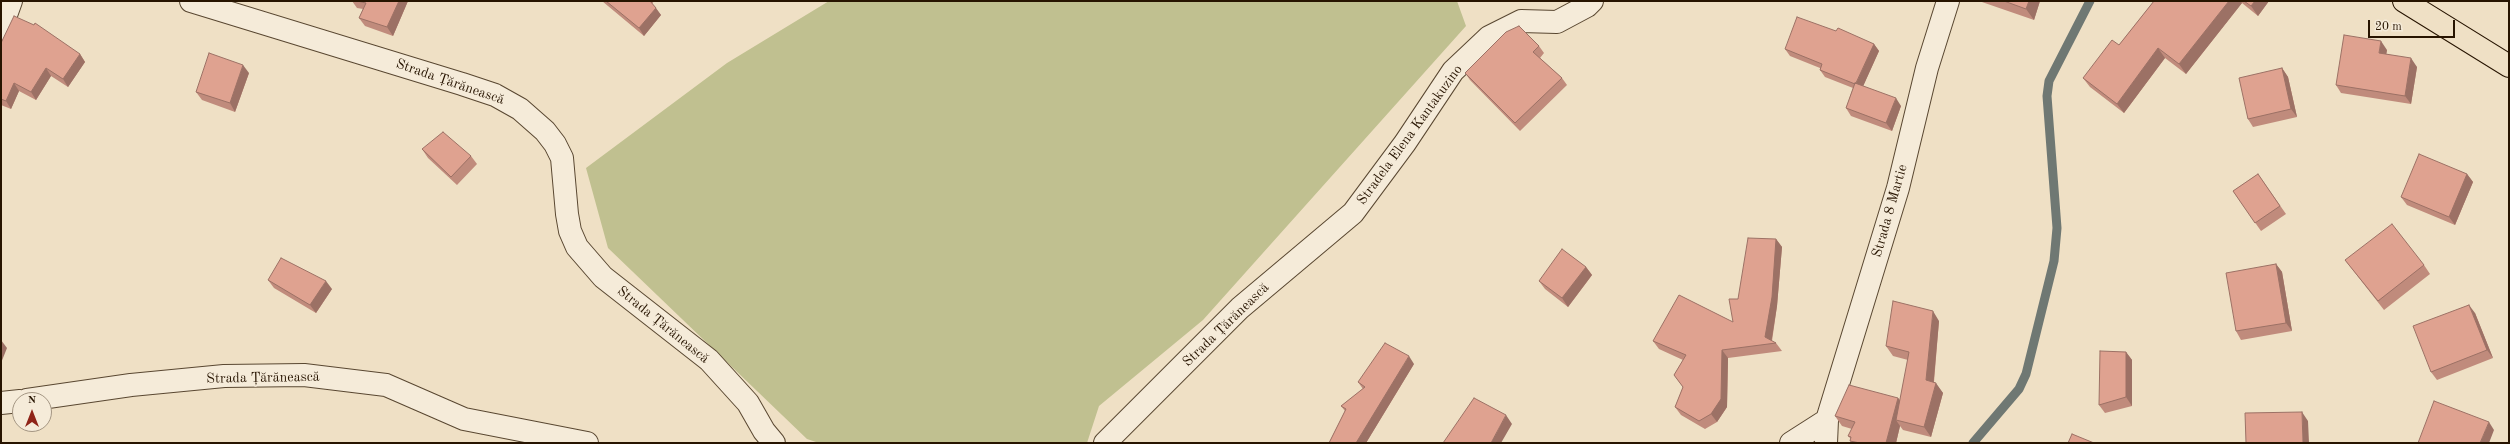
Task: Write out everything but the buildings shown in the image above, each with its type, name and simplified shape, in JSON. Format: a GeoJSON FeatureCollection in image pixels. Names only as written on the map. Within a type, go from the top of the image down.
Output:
{"type":"FeatureCollection","features":[{"type":"Feature","properties":{"kind":"highway"},"geometry":{"type":"LineString","coordinates":[[2404,1],[2509,66]]}},
{"type":"Feature","properties":{"kind":"street"},"geometry":{"type":"LineString","coordinates":[[1,29],[11,1]]}},
{"type":"Feature","properties":{"kind":"street","name":"Strada Țărănească"},"geometry":{"type":"LineString","coordinates":[[190,1],[462,84],[495,95],[520,109],[545,131],[555,144],[562,158],[567,214],[570,231],[577,248],[603,277],[709,360],[748,403],[764,431],[774,443]]}},
{"type":"Feature","properties":{"kind":"street","name":"Stradela Elena Kantakuzino"},"geometry":{"type":"LineString","coordinates":[[1353,212],[1405,143],[1453,71],[1489,37],[1521,21],[1557,22],[1587,6],[1592,1]]}},
{"type":"Feature","properties":{"kind":"street","name":"Strada 8 Martie"},"geometry":{"type":"LineString","coordinates":[[1826,443],[1827,420],[1898,188],[1927,68],[1948,1]]}},
{"type":"Feature","properties":{"kind":"street","name":"Strada Țărănească"},"geometry":{"type":"LineString","coordinates":[[1105,443],[1240,308],[1353,212]]}},
{"type":"Feature","properties":{"kind":"street","name":"Strada Țărănească"},"geometry":{"type":"LineString","coordinates":[[52,396],[131,385],[224,376],[304,374],[386,385],[464,419],[587,443]]}},
{"type":"Feature","properties":{"kind":"street"},"geometry":{"type":"LineString","coordinates":[[1,403],[12,402]]}},
{"type":"Feature","properties":{"kind":"street"},"geometry":{"type":"LineString","coordinates":[[1791,443],[1827,420]]}},
{"type":"Feature","properties":{"kind":"green space"},"geometry":{"type":"Polygon","coordinates":[[[829,1],[1457,1],[1466,26],[1203,320],[1099,406],[1087,443],[819,443],[807,439],[608,248],[586,168],[727,63],[829,1]]]}},
{"type":"Feature","properties":{"kind":"waterway"},"geometry":{"type":"LineString","coordinates":[[1973,443],[2019,389],[2026,374],[2054,261],[2057,228],[2047,96],[2049,81],[2090,1]]}}]}
